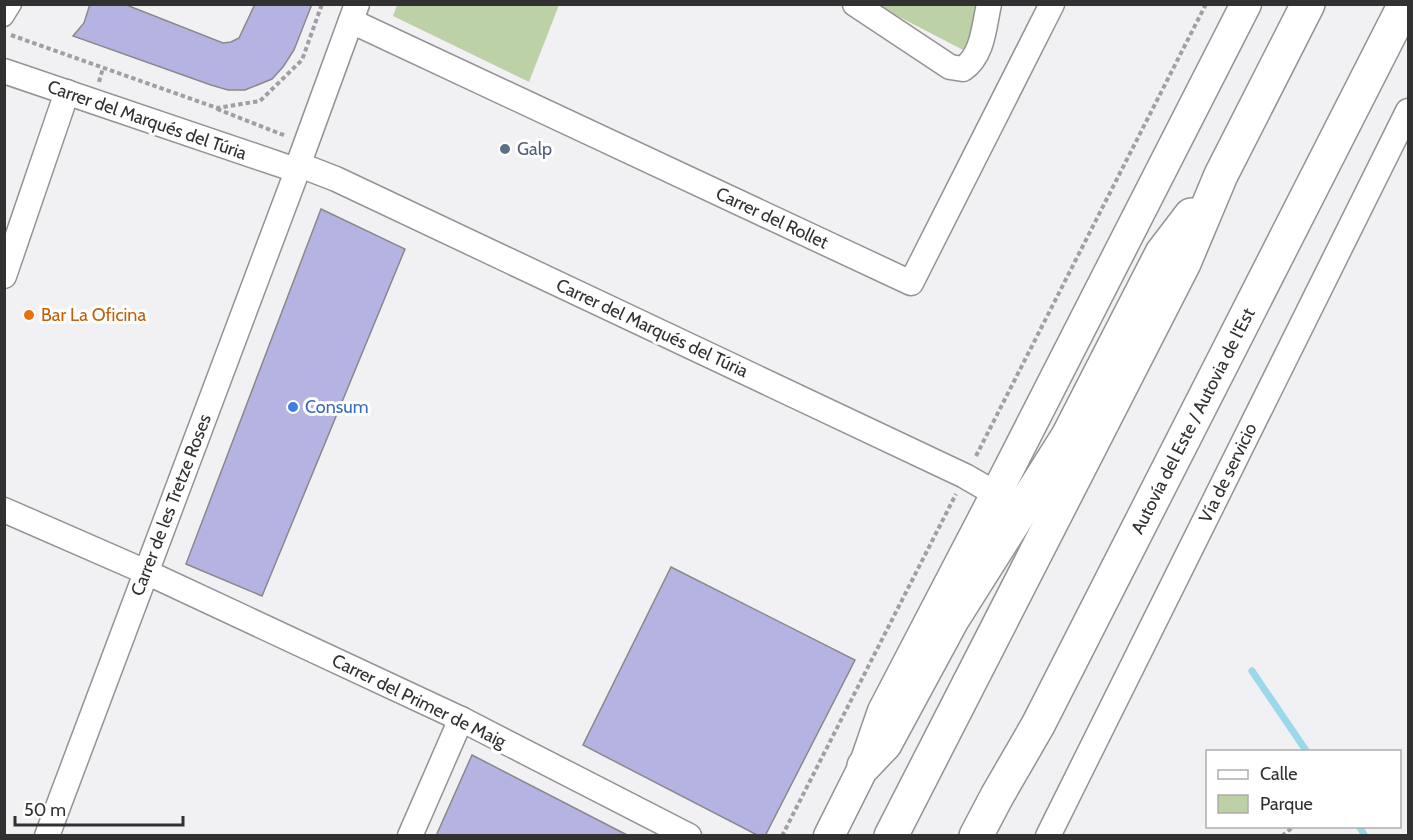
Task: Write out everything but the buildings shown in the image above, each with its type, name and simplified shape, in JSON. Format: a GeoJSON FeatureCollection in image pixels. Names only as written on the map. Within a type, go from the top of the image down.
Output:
{"type":"FeatureCollection","features":[{"type":"Feature","properties":{"kind":"highway"},"geometry":{"type":"LineString","coordinates":[[891,836],[1184,263],[1221,175],[1308,4]]}},
{"type":"Feature","properties":{"kind":"highway","name":"Autovía del Este / Autovia de l'Est"},"geometry":{"type":"LineString","coordinates":[[976,836],[1038,725],[1406,4]]}},
{"type":"Feature","properties":{"kind":"highway"},"geometry":{"type":"LineString","coordinates":[[864,766],[885,744],[952,620],[1068,436],[1162,253],[1221,175]]}},
{"type":"Feature","properties":{"kind":"highway"},"geometry":{"type":"LineString","coordinates":[[1002,836],[1020,800],[1038,725]]}},
{"type":"Feature","properties":{"kind":"street"},"geometry":{"type":"LineString","coordinates":[[4,17],[12,4]]}},
{"type":"Feature","properties":{"kind":"street"},"geometry":{"type":"LineString","coordinates":[[855,4],[950,68],[963,69],[973,62],[979,50],[989,4]]}},
{"type":"Feature","properties":{"kind":"street","name":"Carrer del Rollet"},"geometry":{"type":"LineString","coordinates":[[354,13],[911,283],[1053,4]]}},
{"type":"Feature","properties":{"kind":"street"},"geometry":{"type":"LineString","coordinates":[[829,836],[864,766],[883,711],[1246,4]]}},
{"type":"Feature","properties":{"kind":"street","name":"Carrer de les Tretze Roses"},"geometry":{"type":"LineString","coordinates":[[47,836],[354,13]]}},
{"type":"Feature","properties":{"kind":"street","name":"Carrer del Marqués del Túria"},"geometry":{"type":"LineString","coordinates":[[4,71],[299,163],[965,476],[996,494]]}},
{"type":"Feature","properties":{"kind":"street"},"geometry":{"type":"LineString","coordinates":[[4,276],[67,92]]}},
{"type":"Feature","properties":{"kind":"street","name":"Vía de servicio"},"geometry":{"type":"LineString","coordinates":[[1048,836],[1408,111]]}},
{"type":"Feature","properties":{"kind":"street","name":"Carrer del Primer de Maig"},"geometry":{"type":"LineString","coordinates":[[4,510],[146,572],[461,719],[689,836]]}},
{"type":"Feature","properties":{"kind":"street"},"geometry":{"type":"LineString","coordinates":[[410,836],[461,719]]}},
{"type":"Feature","properties":{"kind":"path"},"geometry":{"type":"LineString","coordinates":[[217,108],[260,101],[302,60],[322,4]]}},
{"type":"Feature","properties":{"kind":"path"},"geometry":{"type":"LineString","coordinates":[[782,836],[1206,4]]}},
{"type":"Feature","properties":{"kind":"path"},"geometry":{"type":"LineString","coordinates":[[4,33],[217,108],[299,163]]}},
{"type":"Feature","properties":{"kind":"green space"},"geometry":{"type":"Polygon","coordinates":[[[397,4],[559,5],[529,82],[393,16],[397,4]]]}},
{"type":"Feature","properties":{"kind":"green space"},"geometry":{"type":"Polygon","coordinates":[[[878,5],[980,5],[967,52],[878,5]]]}},
{"type":"Feature","properties":{"kind":"waterway"},"geometry":{"type":"LineString","coordinates":[[1252,671],[1306,750]]}},
{"type":"Feature","properties":{"kind":"waterway"},"geometry":{"type":"LineString","coordinates":[[1360,828],[1365,836]]}},
{"type":"Feature","properties":{"kind":"place","name":"Galp"},"geometry":{"type":"Point","coordinates":[505,149]}},
{"type":"Feature","properties":{"kind":"place","name":"Bar La Oficina"},"geometry":{"type":"Point","coordinates":[29,315]}},
{"type":"Feature","properties":{"kind":"place","name":"Consum"},"geometry":{"type":"Point","coordinates":[293,407]}}]}
